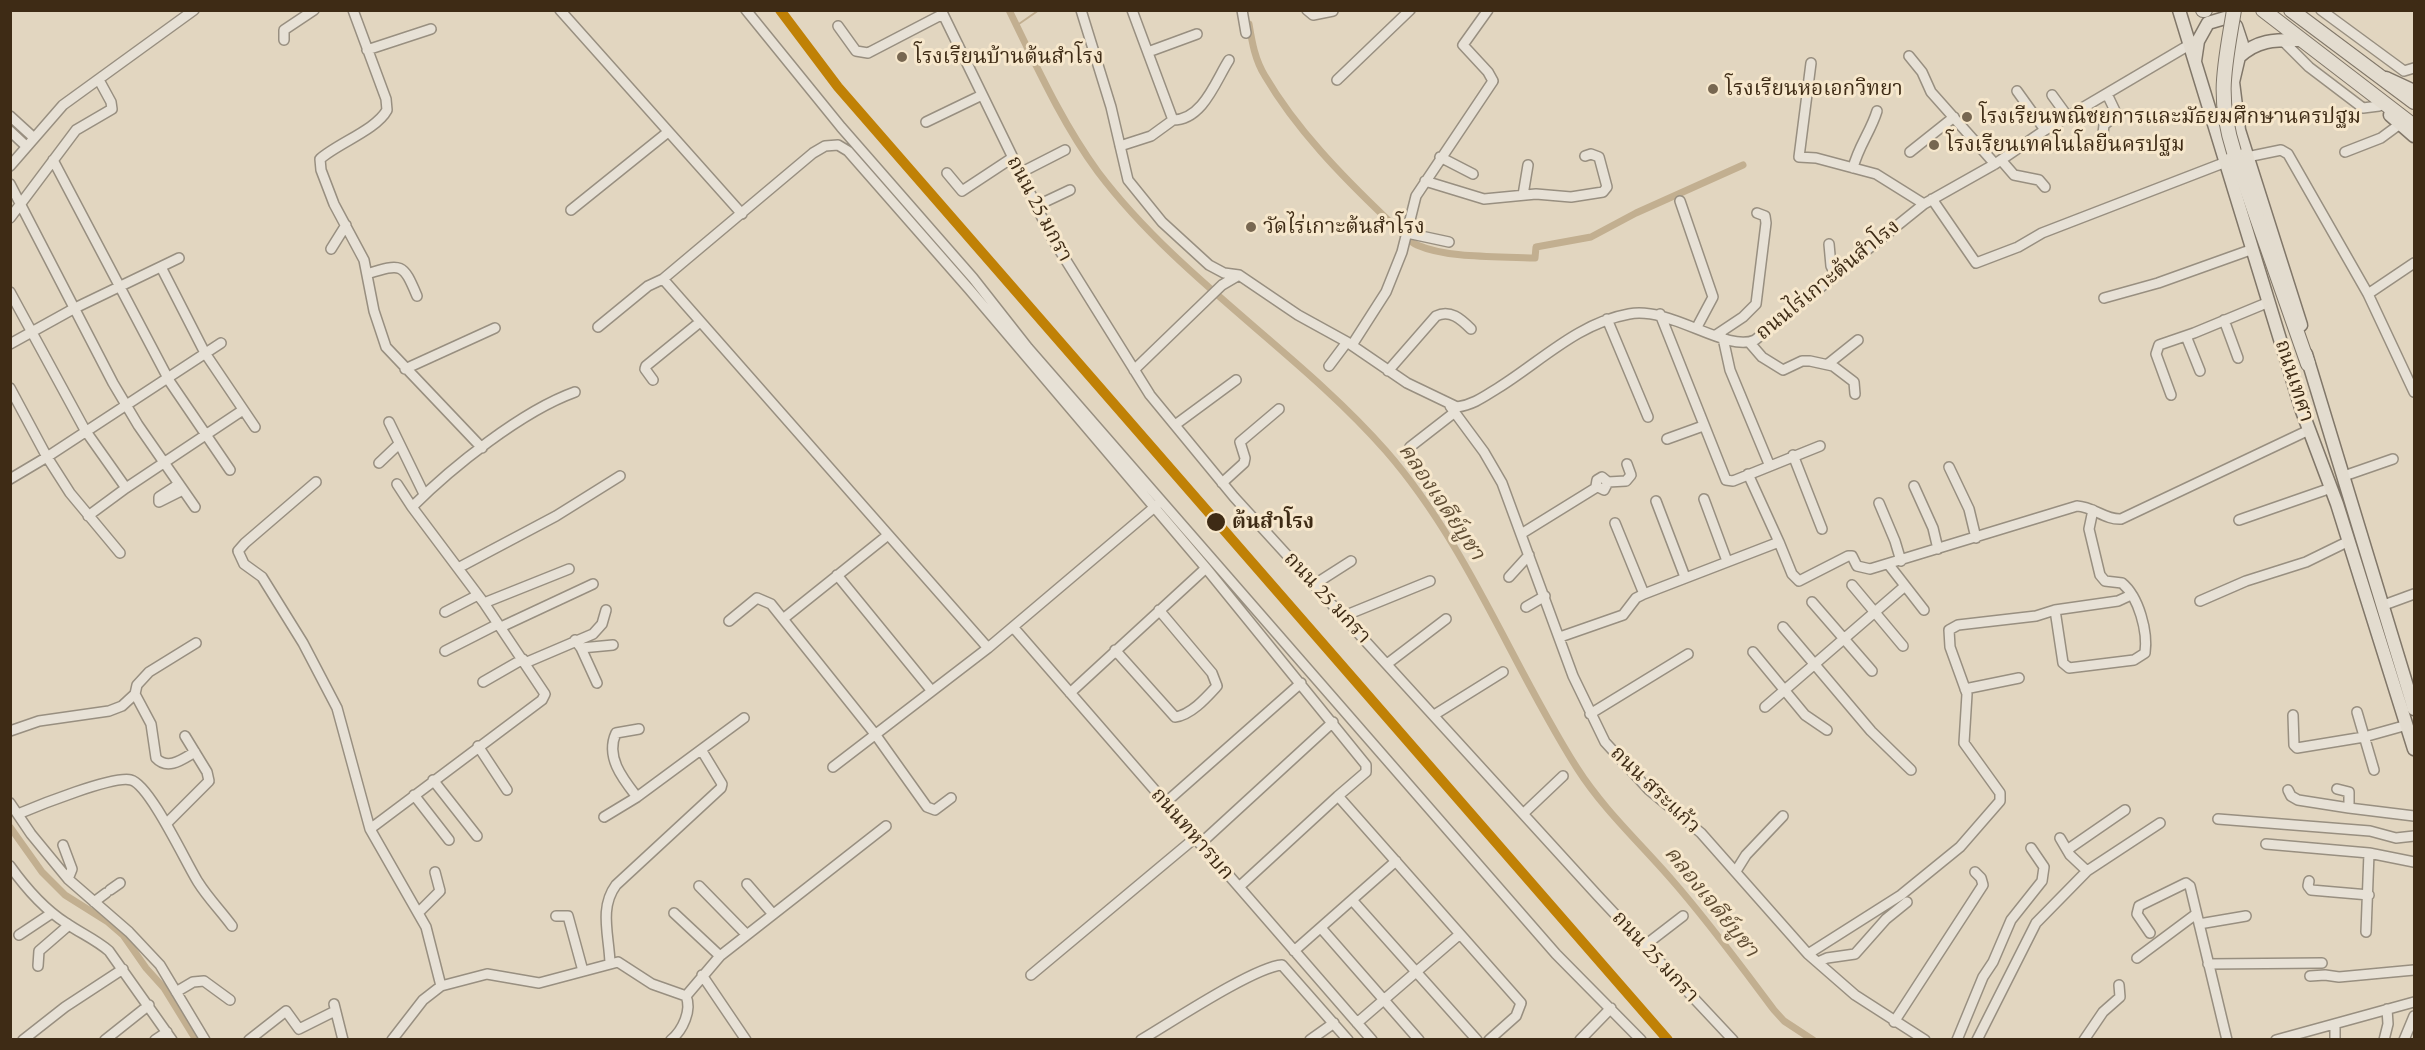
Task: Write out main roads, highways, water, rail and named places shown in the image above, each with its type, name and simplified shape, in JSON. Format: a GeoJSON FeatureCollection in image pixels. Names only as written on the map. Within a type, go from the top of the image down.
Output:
{"type":"FeatureCollection","features":[{"type":"Feature","properties":{"kind":"highway"},"geometry":{"type":"LineString","coordinates":[[2234,10],[2223,74],[2222,97],[2236,157],[2308,364]]}},
{"type":"Feature","properties":{"kind":"highway"},"geometry":{"type":"LineString","coordinates":[[2263,10],[2415,126]]}},
{"type":"Feature","properties":{"kind":"highway"},"geometry":{"type":"LineString","coordinates":[[2291,10],[2379,78],[2415,102]]}},
{"type":"Feature","properties":{"kind":"main road","name":"ถนนเทศา"},"geometry":{"type":"LineString","coordinates":[[2179,10],[2195,61],[2236,157]]}},
{"type":"Feature","properties":{"kind":"main road","name":"ถนนเทศา"},"geometry":{"type":"LineString","coordinates":[[2195,61],[2202,32],[2216,19],[2225,18],[2236,26],[2242,44],[2233,82],[2236,157],[2253,249],[2309,430],[2337,504],[2415,749]]}},
{"type":"Feature","properties":{"kind":"main road"},"geometry":{"type":"LineString","coordinates":[[2239,57],[2260,42],[2301,40]]}},
{"type":"Feature","properties":{"kind":"main road"},"geometry":{"type":"LineString","coordinates":[[2379,78],[2395,81],[2411,89]]}},
{"type":"Feature","properties":{"kind":"main road"},"geometry":{"type":"LineString","coordinates":[[2364,87],[2379,106],[2415,136]]}},
{"type":"Feature","properties":{"kind":"main road","name":"ถนนเทศา"},"geometry":{"type":"LineString","coordinates":[[2308,364],[2352,499],[2415,709]]}},
{"type":"Feature","properties":{"kind":"main road"},"geometry":{"type":"LineString","coordinates":[[2337,504],[2352,499]]}},
{"type":"Feature","properties":{"kind":"main road"},"geometry":{"type":"LineString","coordinates":[[2351,547],[2366,548]]}},
{"type":"Feature","properties":{"kind":"waterway","name":"คลองเจดีย์บูชา"},"geometry":{"type":"LineString","coordinates":[[1009,10],[1061,114],[1098,172],[1130,211],[1165,247],[1315,380],[1386,451],[1415,487],[1465,565],[1553,728],[1587,783],[1698,911],[1774,1010],[1784,1021],[1813,1040]]}},
{"type":"Feature","properties":{"kind":"waterway"},"geometry":{"type":"LineString","coordinates":[[1016,26],[1039,10]]}},
{"type":"Feature","properties":{"kind":"waterway"},"geometry":{"type":"LineString","coordinates":[[1249,24],[1254,51],[1262,70],[1277,96],[1305,133],[1337,169],[1401,233],[1417,245],[1444,253],[1535,258],[1536,247],[1591,237],[1636,213],[1743,165]]}},
{"type":"Feature","properties":{"kind":"waterway"},"geometry":{"type":"LineString","coordinates":[[10,827],[42,872],[65,895],[108,922],[123,935],[146,968],[164,988],[196,1040]]}},
{"type":"Feature","properties":{"kind":"place","name":"โรงเรียนบ้านต้นสำโรง"},"geometry":{"type":"Point","coordinates":[902,57]}},
{"type":"Feature","properties":{"kind":"place","name":"โรงเรียนหอเอกวิทยา"},"geometry":{"type":"Point","coordinates":[1713,89]}},
{"type":"Feature","properties":{"kind":"place","name":"โรงเรียนพณิชยการและมัธยมศึกษานครปฐม"},"geometry":{"type":"Point","coordinates":[1967,117]}},
{"type":"Feature","properties":{"kind":"place","name":"โรงเรียนเทคโนโลยีนครปฐม"},"geometry":{"type":"Point","coordinates":[1934,145]}},
{"type":"Feature","properties":{"kind":"place","name":"วัดไร่เกาะต้นสำโรง"},"geometry":{"type":"Point","coordinates":[1251,227]}},
{"type":"Feature","properties":{"kind":"place","name":"ต้นสำโรง"},"geometry":{"type":"Point","coordinates":[1216,522]}}]}
